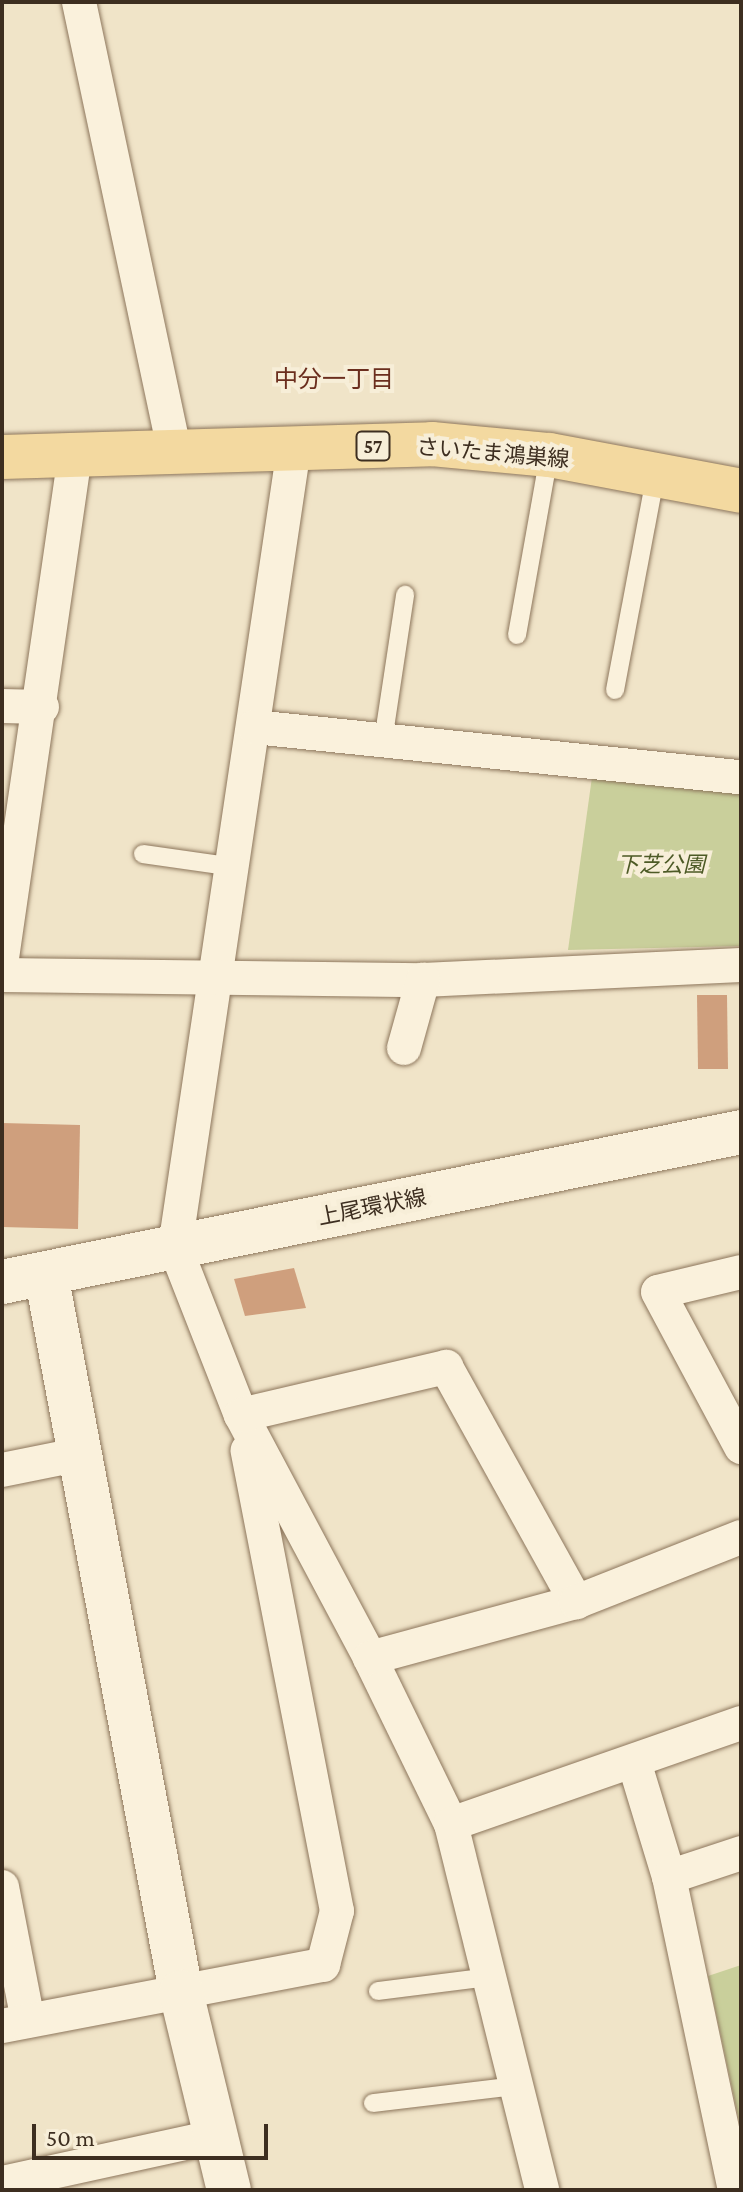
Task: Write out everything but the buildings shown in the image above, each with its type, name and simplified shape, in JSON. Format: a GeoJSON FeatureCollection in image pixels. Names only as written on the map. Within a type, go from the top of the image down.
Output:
{"type":"FeatureCollection","features":[{"type":"Feature","properties":{"kind":"main road","name":"さいたま鴻巣線"},"geometry":{"type":"LineString","coordinates":[[2,457],[432,444],[549,455],[741,491]]}},
{"type":"Feature","properties":{"kind":"street"},"geometry":{"type":"LineString","coordinates":[[79,2],[175,452]]}},
{"type":"Feature","properties":{"kind":"street"},"geometry":{"type":"LineString","coordinates":[[294,448],[218,981],[175,1247],[241,1415],[370,1658],[451,1824],[542,2190]]}},
{"type":"Feature","properties":{"kind":"street"},"geometry":{"type":"LineString","coordinates":[[2,958],[42,707],[75,455]]}},
{"type":"Feature","properties":{"kind":"street"},"geometry":{"type":"LineString","coordinates":[[2,706],[42,707]]}},
{"type":"Feature","properties":{"kind":"street"},"geometry":{"type":"LineString","coordinates":[[254,727],[741,777]]}},
{"type":"Feature","properties":{"kind":"street"},"geometry":{"type":"LineString","coordinates":[[2,975],[218,981],[423,980],[741,965]]}},
{"type":"Feature","properties":{"kind":"street"},"geometry":{"type":"LineString","coordinates":[[404,1048],[423,980]]}},
{"type":"Feature","properties":{"kind":"street","name":"上尾環状線"},"geometry":{"type":"LineString","coordinates":[[2,1282],[741,1132]]}},
{"type":"Feature","properties":{"kind":"street"},"geometry":{"type":"LineString","coordinates":[[741,1272],[658,1292],[741,1447]]}},
{"type":"Feature","properties":{"kind":"street"},"geometry":{"type":"LineString","coordinates":[[46,1274],[181,1992],[229,2190]]}},
{"type":"Feature","properties":{"kind":"street"},"geometry":{"type":"LineString","coordinates":[[241,1415],[446,1367],[576,1602]]}},
{"type":"Feature","properties":{"kind":"street"},"geometry":{"type":"LineString","coordinates":[[2,1887],[15,2023],[323,1965],[337,1911],[241,1415]]}},
{"type":"Feature","properties":{"kind":"street"},"geometry":{"type":"LineString","coordinates":[[2,1470],[81,1454]]}},
{"type":"Feature","properties":{"kind":"street"},"geometry":{"type":"LineString","coordinates":[[370,1658],[576,1602],[741,1537]]}},
{"type":"Feature","properties":{"kind":"street"},"geometry":{"type":"LineString","coordinates":[[451,1824],[635,1765],[741,1723]]}},
{"type":"Feature","properties":{"kind":"street"},"geometry":{"type":"LineString","coordinates":[[635,1765],[669,1877],[735,2190]]}},
{"type":"Feature","properties":{"kind":"street"},"geometry":{"type":"LineString","coordinates":[[669,1877],[741,1853]]}},
{"type":"Feature","properties":{"kind":"street"},"geometry":{"type":"LineString","coordinates":[[2,2183],[217,2136]]}},
{"type":"Feature","properties":{"kind":"lane"},"geometry":{"type":"LineString","coordinates":[[517,635],[549,455]]}},
{"type":"Feature","properties":{"kind":"lane"},"geometry":{"type":"LineString","coordinates":[[615,690],[656,474]]}},
{"type":"Feature","properties":{"kind":"lane"},"geometry":{"type":"LineString","coordinates":[[383,741],[405,595]]}},
{"type":"Feature","properties":{"kind":"lane"},"geometry":{"type":"LineString","coordinates":[[143,854],[234,867]]}},
{"type":"Feature","properties":{"kind":"lane"},"geometry":{"type":"LineString","coordinates":[[378,1991],[489,1977]]}},
{"type":"Feature","properties":{"kind":"lane"},"geometry":{"type":"LineString","coordinates":[[373,2103],[516,2086]]}},
{"type":"Feature","properties":{"kind":"green space","name":"下芝公園"},"geometry":{"type":"Polygon","coordinates":[[[592,777],[741,791],[741,946],[568,950],[592,777]]]}},
{"type":"Feature","properties":{"kind":"green space"},"geometry":{"type":"Polygon","coordinates":[[[741,1965],[741,2130],[708,1976],[741,1965]]]}},
{"type":"Feature","properties":{"kind":"district","name":"中分一丁目"},"geometry":{"type":"Point","coordinates":[334,379]}}]}
